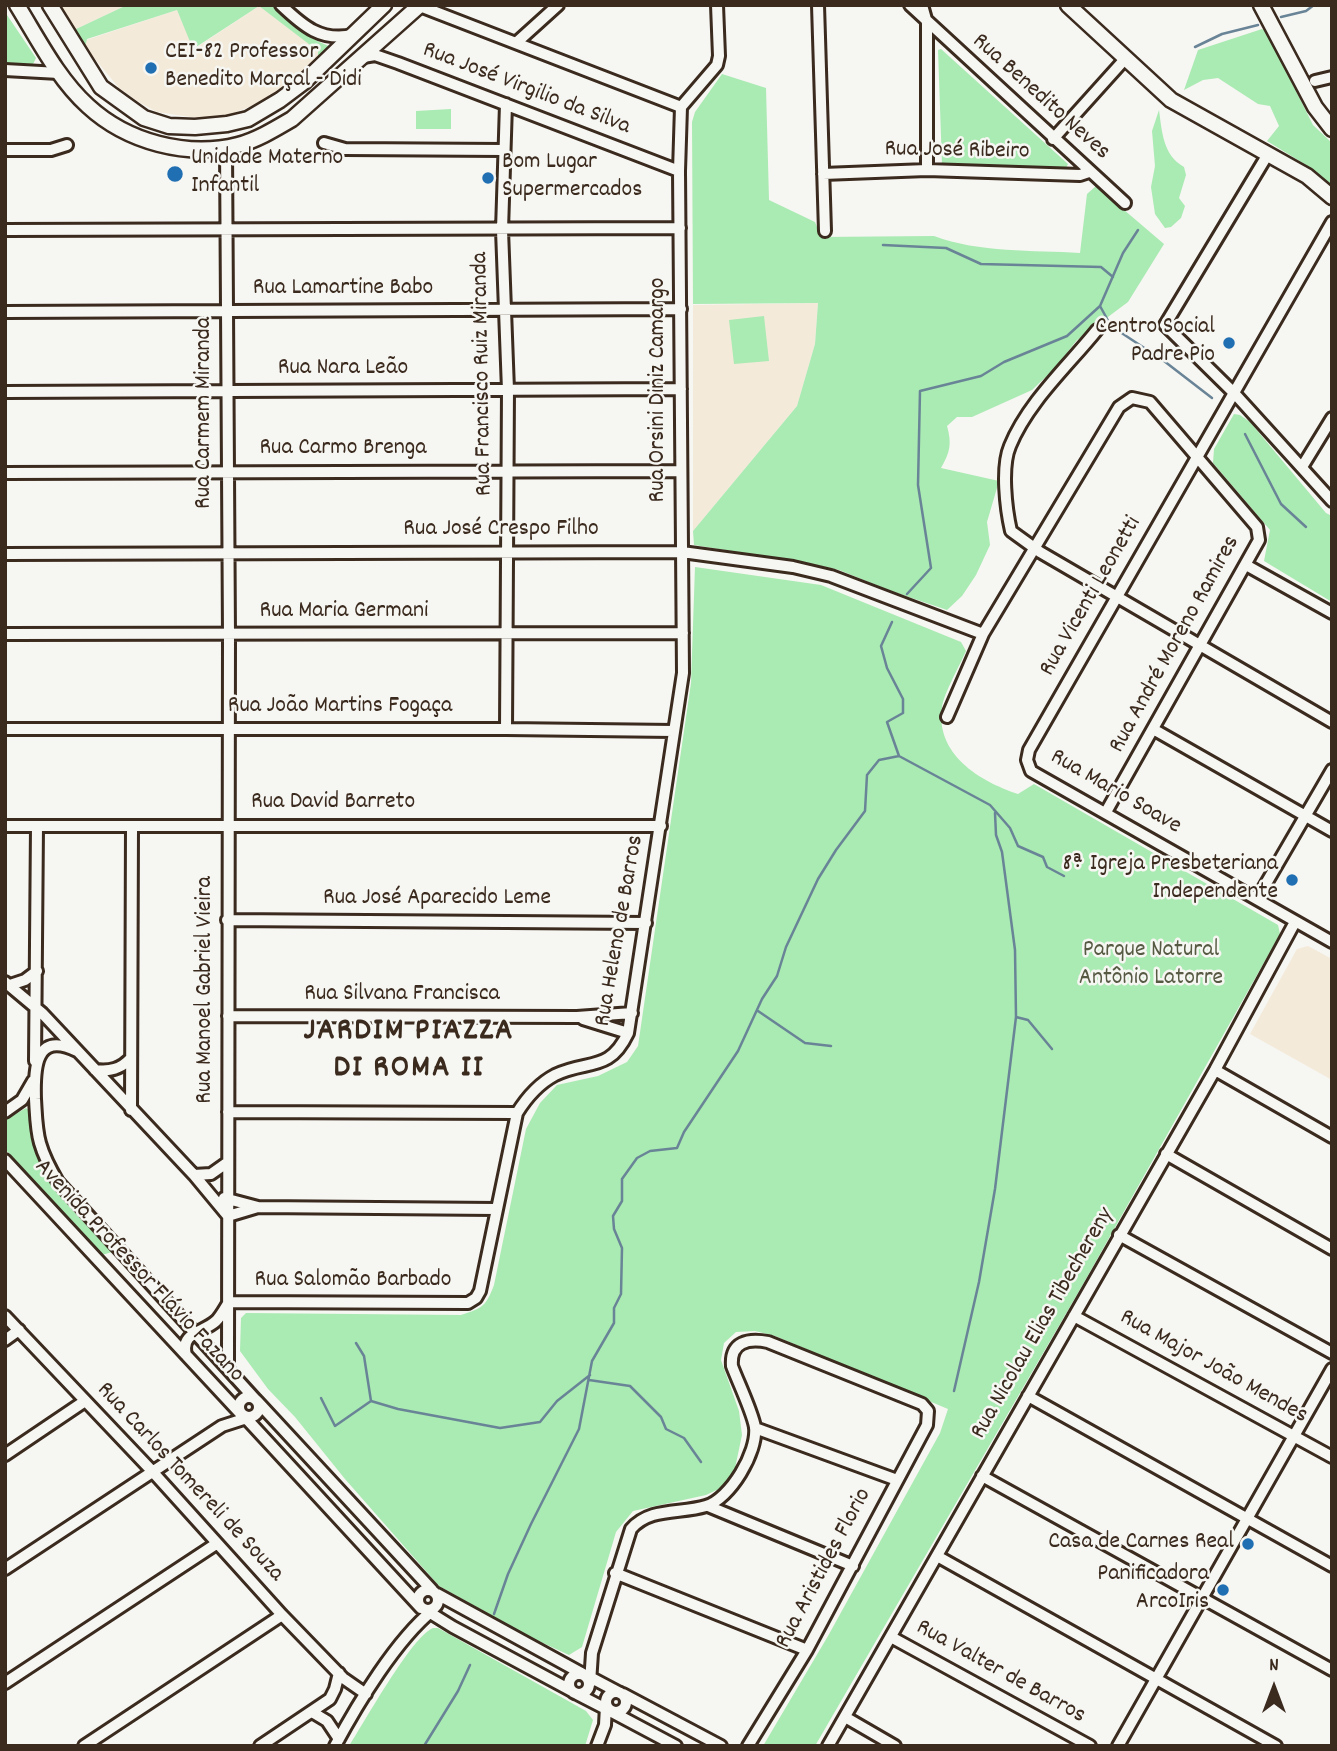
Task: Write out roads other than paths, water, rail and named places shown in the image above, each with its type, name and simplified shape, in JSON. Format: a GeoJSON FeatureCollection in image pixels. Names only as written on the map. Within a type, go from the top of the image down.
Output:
{"type":"FeatureCollection","features":[{"type":"Feature","properties":{"kind":"main road"},"geometry":{"type":"LineString","coordinates":[[17,5],[59,73],[87,105],[108,123],[137,139],[181,147],[226,147],[242,144],[273,131],[292,119],[363,57],[376,41],[420,5]]}},
{"type":"Feature","properties":{"kind":"main road"},"geometry":{"type":"LineString","coordinates":[[50,5],[101,87],[144,118],[169,126],[195,127],[248,119]]}},
{"type":"Feature","properties":{"kind":"main road"},"geometry":{"type":"LineString","coordinates":[[226,147],[227,135],[233,127],[296,88],[384,5]]}},
{"type":"Feature","properties":{"kind":"main road"},"geometry":{"type":"LineString","coordinates":[[1068,5],[1171,100],[1307,176],[1332,197]]}},
{"type":"Feature","properties":{"kind":"main road"},"geometry":{"type":"LineString","coordinates":[[1261,5],[1311,86],[1324,122],[1332,129]]}},
{"type":"Feature","properties":{"kind":"main road"},"geometry":{"type":"LineString","coordinates":[[351,37],[365,36],[376,41]]}},
{"type":"Feature","properties":{"kind":"main road"},"geometry":{"type":"LineString","coordinates":[[351,37],[348,49],[351,54],[363,57]]}},
{"type":"Feature","properties":{"kind":"street"},"geometry":{"type":"LineString","coordinates":[[281,5],[302,25],[318,34],[351,37]]}},
{"type":"Feature","properties":{"kind":"street"},"geometry":{"type":"LineString","coordinates":[[420,5],[681,107],[716,65],[719,56],[717,5]]}},
{"type":"Feature","properties":{"kind":"street"},"geometry":{"type":"LineString","coordinates":[[516,43],[558,5]]}},
{"type":"Feature","properties":{"kind":"street"},"geometry":{"type":"LineString","coordinates":[[818,5],[825,231]]}},
{"type":"Feature","properties":{"kind":"street","name":"Rua Benedito Neves"},"geometry":{"type":"LineString","coordinates":[[910,5],[1125,203]]}},
{"type":"Feature","properties":{"kind":"street"},"geometry":{"type":"LineString","coordinates":[[922,5],[927,23],[927,170]]}},
{"type":"Feature","properties":{"kind":"street","name":"Rua José Virgilio da Silva"},"geometry":{"type":"LineString","coordinates":[[376,41],[398,62]]}},
{"type":"Feature","properties":{"kind":"street"},"geometry":{"type":"LineString","coordinates":[[31,70],[43,63],[43,45]]}},
{"type":"Feature","properties":{"kind":"street","name":"Rua José Virgilio da Silva"},"geometry":{"type":"LineString","coordinates":[[363,57],[379,56],[398,62],[679,172]]}},
{"type":"Feature","properties":{"kind":"street"},"geometry":{"type":"LineString","coordinates":[[1053,139],[1125,59]]}},
{"type":"Feature","properties":{"kind":"street"},"geometry":{"type":"LineString","coordinates":[[5,70],[59,73]]}},
{"type":"Feature","properties":{"kind":"street"},"geometry":{"type":"LineString","coordinates":[[1311,86],[1332,78]]}},
{"type":"Feature","properties":{"kind":"street","name":"Rua Francisco Ruiz Miranda"},"geometry":{"type":"LineString","coordinates":[[506,104],[502,230],[508,390],[506,729]]}},
{"type":"Feature","properties":{"kind":"street","name":"Rua Orsini Diniz Camargo"},"geometry":{"type":"LineString","coordinates":[[681,107],[679,172],[683,673]]}},
{"type":"Feature","properties":{"kind":"street"},"geometry":{"type":"LineString","coordinates":[[324,143],[345,149],[504,150]]}},
{"type":"Feature","properties":{"kind":"street"},"geometry":{"type":"LineString","coordinates":[[5,150],[51,150],[67,145]]}},
{"type":"Feature","properties":{"kind":"street","name":"Rua Carmem Miranda"},"geometry":{"type":"LineString","coordinates":[[226,147],[229,677]]}},
{"type":"Feature","properties":{"kind":"street"},"geometry":{"type":"LineString","coordinates":[[1268,153],[1165,325],[1235,394],[1332,501]]}},
{"type":"Feature","properties":{"kind":"street","name":"Rua José Ribeiro"},"geometry":{"type":"LineString","coordinates":[[823,174],[927,170],[1080,175],[1089,172]]}},
{"type":"Feature","properties":{"kind":"street","name":"Rua Vicenti Leonetti"},"geometry":{"type":"LineString","coordinates":[[1027,760],[1028,750],[1332,222]]}},
{"type":"Feature","properties":{"kind":"street"},"geometry":{"type":"LineString","coordinates":[[5,230],[680,228]]}},
{"type":"Feature","properties":{"kind":"street","name":"Rua Lamartine Babo"},"geometry":{"type":"LineString","coordinates":[[5,312],[681,309]]}},
{"type":"Feature","properties":{"kind":"street"},"geometry":{"type":"LineString","coordinates":[[1097,330],[1033,407],[1009,447],[1005,470],[1011,531],[1034,549],[1332,722]]}},
{"type":"Feature","properties":{"kind":"street","name":"Rua Nara Leão"},"geometry":{"type":"LineString","coordinates":[[5,393],[681,389]]}},
{"type":"Feature","properties":{"kind":"street"},"geometry":{"type":"LineString","coordinates":[[947,718],[983,634],[1119,407],[1132,398],[1150,402],[1198,456]]}},
{"type":"Feature","properties":{"kind":"street"},"geometry":{"type":"LineString","coordinates":[[1302,467],[1332,418]]}},
{"type":"Feature","properties":{"kind":"street","name":"Rua André Moreno Ramires"},"geometry":{"type":"LineString","coordinates":[[1106,813],[1259,540],[1257,527],[1198,456]]}},
{"type":"Feature","properties":{"kind":"street","name":"Rua Carmo Brenga"},"geometry":{"type":"LineString","coordinates":[[5,473],[681,471]]}},
{"type":"Feature","properties":{"kind":"street","name":"Rua José Crespo Filho"},"geometry":{"type":"LineString","coordinates":[[5,554],[682,552],[793,567],[831,576],[983,634]]}},
{"type":"Feature","properties":{"kind":"street"},"geometry":{"type":"LineString","coordinates":[[1246,565],[1332,613]]}},
{"type":"Feature","properties":{"kind":"street","name":"Rua Maria Germani"},"geometry":{"type":"LineString","coordinates":[[5,634],[683,633]]}},
{"type":"Feature","properties":{"kind":"street","name":"Rua Heleno de Barros"},"geometry":{"type":"LineString","coordinates":[[475,1298],[480,1291],[517,1113],[543,1082],[556,1074],[609,1058],[617,1052],[628,1033],[683,673]]}},
{"type":"Feature","properties":{"kind":"street","name":"Rua Manoel Gabriel Vieira"},"geometry":{"type":"LineString","coordinates":[[228,1368],[229,677]]}},
{"type":"Feature","properties":{"kind":"street","name":"Rua João Martins Fogaça"},"geometry":{"type":"LineString","coordinates":[[5,729],[674,731]]}},
{"type":"Feature","properties":{"kind":"street"},"geometry":{"type":"LineString","coordinates":[[1153,729],[1332,831]]}},
{"type":"Feature","properties":{"kind":"street","name":"Rua Mario Soave"},"geometry":{"type":"LineString","coordinates":[[1027,760],[1031,771],[1332,942]]}},
{"type":"Feature","properties":{"kind":"street"},"geometry":{"type":"LineString","coordinates":[[1257,899],[1332,770]]}},
{"type":"Feature","properties":{"kind":"street"},"geometry":{"type":"LineString","coordinates":[[131,1110],[132,825]]}},
{"type":"Feature","properties":{"kind":"street","name":"Rua David Barreto"},"geometry":{"type":"LineString","coordinates":[[5,826],[660,826]]}},
{"type":"Feature","properties":{"kind":"street","name":"Avenida Professor Flávio Fazano"},"geometry":{"type":"LineString","coordinates":[[37,826],[37,1009],[34,1078],[39,1140],[58,1182],[435,1592],[583,1676],[721,1746]]}},
{"type":"Feature","properties":{"kind":"street","name":"Rua José Aparecido Leme"},"geometry":{"type":"LineString","coordinates":[[228,920],[646,923]]}},
{"type":"Feature","properties":{"kind":"street","name":"Rua Nicolau Elias Tibechereny"},"geometry":{"type":"LineString","coordinates":[[828,1746],[1296,922]]}},
{"type":"Feature","properties":{"kind":"street"},"geometry":{"type":"LineString","coordinates":[[8,984],[25,980],[37,971]]}},
{"type":"Feature","properties":{"kind":"street"},"geometry":{"type":"LineString","coordinates":[[8,984],[37,1009],[95,1069],[194,1175],[228,1216],[258,1207]]}},
{"type":"Feature","properties":{"kind":"street","name":"Rua Silvana Francisca"},"geometry":{"type":"LineString","coordinates":[[228,1016],[577,1017],[632,1013]]}},
{"type":"Feature","properties":{"kind":"street","name":"Rua Silvana Francisca"},"geometry":{"type":"LineString","coordinates":[[577,1017],[628,1033]]}},
{"type":"Feature","properties":{"kind":"street"},"geometry":{"type":"LineString","coordinates":[[5,1112],[22,1100],[34,1078],[39,1055],[47,1048],[59,1045],[77,1051]]}},
{"type":"Feature","properties":{"kind":"street"},"geometry":{"type":"LineString","coordinates":[[95,1069],[115,1069],[124,1066],[131,1058]]}},
{"type":"Feature","properties":{"kind":"street"},"geometry":{"type":"LineString","coordinates":[[1214,1069],[1332,1137]]}},
{"type":"Feature","properties":{"kind":"street"},"geometry":{"type":"LineString","coordinates":[[228,1112],[517,1113]]}},
{"type":"Feature","properties":{"kind":"street"},"geometry":{"type":"LineString","coordinates":[[1166,1154],[1332,1249]]}},
{"type":"Feature","properties":{"kind":"street","name":"Avenida Professor Flávio Fazano"},"geometry":{"type":"LineString","coordinates":[[5,1160],[424,1607],[676,1746]]}},
{"type":"Feature","properties":{"kind":"street"},"geometry":{"type":"LineString","coordinates":[[194,1175],[211,1174],[228,1161]]}},
{"type":"Feature","properties":{"kind":"street"},"geometry":{"type":"LineString","coordinates":[[194,1175],[228,1200],[258,1207],[496,1209]]}},
{"type":"Feature","properties":{"kind":"street"},"geometry":{"type":"LineString","coordinates":[[1119,1235],[1332,1353]]}},
{"type":"Feature","properties":{"kind":"street","name":"Rua Salomão Barbado"},"geometry":{"type":"LineString","coordinates":[[229,1302],[468,1303],[475,1298]]}},
{"type":"Feature","properties":{"kind":"street"},"geometry":{"type":"LineString","coordinates":[[186,1355],[186,1342],[195,1332],[218,1320],[229,1302]]}},
{"type":"Feature","properties":{"kind":"street","name":"Rua Carlos Tomereli de Souza"},"geometry":{"type":"LineString","coordinates":[[5,1315],[152,1471],[282,1615],[341,1675],[366,1694]]}},
{"type":"Feature","properties":{"kind":"street","name":"Rua Major João Mendes"},"geometry":{"type":"LineString","coordinates":[[1074,1316],[1332,1457]]}},
{"type":"Feature","properties":{"kind":"street"},"geometry":{"type":"LineString","coordinates":[[5,1339],[19,1330]]}},
{"type":"Feature","properties":{"kind":"street","name":"Rua Aristides Florio"},"geometry":{"type":"LineString","coordinates":[[748,1745],[807,1650],[853,1566],[927,1425],[928,1411],[922,1404],[768,1342],[748,1340],[734,1350],[732,1366],[755,1428]]}},
{"type":"Feature","properties":{"kind":"street"},"geometry":{"type":"LineString","coordinates":[[1118,1746],[1332,1369]]}},
{"type":"Feature","properties":{"kind":"street"},"geometry":{"type":"LineString","coordinates":[[1028,1396],[1332,1566]]}},
{"type":"Feature","properties":{"kind":"street","name":"Avenida Professor Flávio Fazano"},"geometry":{"type":"LineString","coordinates":[[242,1413],[245,1397],[256,1400]]}},
{"type":"Feature","properties":{"kind":"street","name":"Avenida Professor Flávio Fazano"},"geometry":{"type":"LineString","coordinates":[[242,1413],[259,1410],[256,1400]]}},
{"type":"Feature","properties":{"kind":"street"},"geometry":{"type":"LineString","coordinates":[[5,1455],[85,1401]]}},
{"type":"Feature","properties":{"kind":"street"},"geometry":{"type":"LineString","coordinates":[[5,1569],[242,1413]]}},
{"type":"Feature","properties":{"kind":"street"},"geometry":{"type":"LineString","coordinates":[[583,1676],[588,1689],[584,1693],[574,1692],[569,1684],[583,1676],[627,1537],[637,1522],[653,1515],[708,1506],[732,1489],[752,1446],[755,1428],[897,1480]]}},
{"type":"Feature","properties":{"kind":"street"},"geometry":{"type":"LineString","coordinates":[[982,1476],[1332,1671]]}},
{"type":"Feature","properties":{"kind":"street"},"geometry":{"type":"LineString","coordinates":[[708,1506],[853,1566]]}},
{"type":"Feature","properties":{"kind":"street"},"geometry":{"type":"LineString","coordinates":[[5,1684],[216,1544]]}},
{"type":"Feature","properties":{"kind":"street"},"geometry":{"type":"LineString","coordinates":[[937,1556],[1276,1746]]}},
{"type":"Feature","properties":{"kind":"street"},"geometry":{"type":"LineString","coordinates":[[615,1573],[807,1650]]}},
{"type":"Feature","properties":{"kind":"street"},"geometry":{"type":"LineString","coordinates":[[337,1742],[366,1694],[414,1625],[424,1607],[422,1592],[435,1592],[439,1603],[424,1607]]}},
{"type":"Feature","properties":{"kind":"street"},"geometry":{"type":"LineString","coordinates":[[84,1746],[282,1615]]}},
{"type":"Feature","properties":{"kind":"street","name":"Rua Valter de Barros"},"geometry":{"type":"LineString","coordinates":[[891,1637],[1090,1746]]}},
{"type":"Feature","properties":{"kind":"street"},"geometry":{"type":"LineString","coordinates":[[260,1746],[330,1699],[341,1675],[360,1682],[377,1679]]}},
{"type":"Feature","properties":{"kind":"street"},"geometry":{"type":"LineString","coordinates":[[597,1746],[612,1711],[627,1705],[622,1694],[610,1694],[607,1698],[612,1711]]}},
{"type":"Feature","properties":{"kind":"street"},"geometry":{"type":"LineString","coordinates":[[312,1712],[327,1721],[337,1742]]}},
{"type":"Feature","properties":{"kind":"street"},"geometry":{"type":"LineString","coordinates":[[845,1717],[895,1746]]}},
{"type":"Feature","properties":{"kind":"waterway"},"geometry":{"type":"LineString","coordinates":[[1281,17],[1306,11],[1314,5]]}},
{"type":"Feature","properties":{"kind":"waterway"},"geometry":{"type":"LineString","coordinates":[[1195,47],[1222,34],[1258,25]]}},
{"type":"Feature","properties":{"kind":"waterway"},"geometry":{"type":"LineString","coordinates":[[907,594],[931,568],[918,485],[920,391],[981,376],[1004,362],[1067,336],[1100,306],[1123,253],[1138,230]]}},
{"type":"Feature","properties":{"kind":"waterway"},"geometry":{"type":"LineString","coordinates":[[883,245],[946,248],[981,264],[1101,267],[1113,277]]}},
{"type":"Feature","properties":{"kind":"waterway"},"geometry":{"type":"LineString","coordinates":[[1100,306],[1111,326],[1164,361],[1212,398]]}},
{"type":"Feature","properties":{"kind":"waterway"},"geometry":{"type":"LineString","coordinates":[[1245,434],[1281,504],[1306,527]]}},
{"type":"Feature","properties":{"kind":"waterway"},"geometry":{"type":"LineString","coordinates":[[494,1614],[508,1574],[579,1429],[592,1361],[614,1323],[614,1308],[621,1294],[622,1248],[614,1229],[613,1216],[622,1201],[622,1179],[637,1158],[650,1151],[677,1148],[684,1132],[738,1051],[762,999],[777,976],[786,947],[818,879],[865,811],[867,775],[879,760],[899,756],[887,722],[903,713],[903,699],[887,668],[881,646],[892,622]]}},
{"type":"Feature","properties":{"kind":"waterway"},"geometry":{"type":"LineString","coordinates":[[899,756],[990,805],[1010,828],[1018,846],[1043,857],[1047,867],[1064,876]]}},
{"type":"Feature","properties":{"kind":"waterway"},"geometry":{"type":"LineString","coordinates":[[954,1391],[979,1282],[995,1189],[1016,1017],[1015,950],[1002,852],[996,835],[995,813]]}},
{"type":"Feature","properties":{"kind":"waterway"},"geometry":{"type":"LineString","coordinates":[[758,1011],[805,1043],[831,1046]]}},
{"type":"Feature","properties":{"kind":"waterway"},"geometry":{"type":"LineString","coordinates":[[1016,1017],[1028,1020],[1052,1049]]}},
{"type":"Feature","properties":{"kind":"waterway"},"geometry":{"type":"LineString","coordinates":[[356,1343],[364,1356],[371,1401],[398,1409],[500,1428],[540,1422],[557,1401],[590,1375]]}},
{"type":"Feature","properties":{"kind":"waterway"},"geometry":{"type":"LineString","coordinates":[[589,1380],[630,1386],[661,1417],[666,1429],[684,1438],[701,1462]]}},
{"type":"Feature","properties":{"kind":"waterway"},"geometry":{"type":"LineString","coordinates":[[321,1398],[335,1426],[371,1401]]}},
{"type":"Feature","properties":{"kind":"waterway"},"geometry":{"type":"LineString","coordinates":[[424,1746],[458,1691],[470,1665]]}},
{"type":"Feature","properties":{"kind":"place","name":"CEI-82 Professor Benedito Marçal - Didi"},"geometry":{"type":"Point","coordinates":[151,68]}},
{"type":"Feature","properties":{"kind":"place","name":"Unidade Materno Infantil"},"geometry":{"type":"Point","coordinates":[175,174]}},
{"type":"Feature","properties":{"kind":"place","name":"Bom Lugar Supermercados"},"geometry":{"type":"Point","coordinates":[488,178]}},
{"type":"Feature","properties":{"kind":"place","name":"Centro Social Padre Pio"},"geometry":{"type":"Point","coordinates":[1229,343]}},
{"type":"Feature","properties":{"kind":"place","name":"8ª Igreja Presbeteriana Independente"},"geometry":{"type":"Point","coordinates":[1292,880]}},
{"type":"Feature","properties":{"kind":"place","name":"Casa de Carnes Real"},"geometry":{"type":"Point","coordinates":[1248,1544]}},
{"type":"Feature","properties":{"kind":"place","name":"Panificadora ArcoIris"},"geometry":{"type":"Point","coordinates":[1223,1590]}},
{"type":"Feature","properties":{"kind":"district","name":"JARDIM PIAZZA DI ROMA II"},"geometry":{"type":"Point","coordinates":[409,1052]}},
{"type":"Feature","properties":{"kind":"park label","name":"Parque Natural Antônio Latorre"},"geometry":{"type":"Point","coordinates":[1151,966]}}]}
